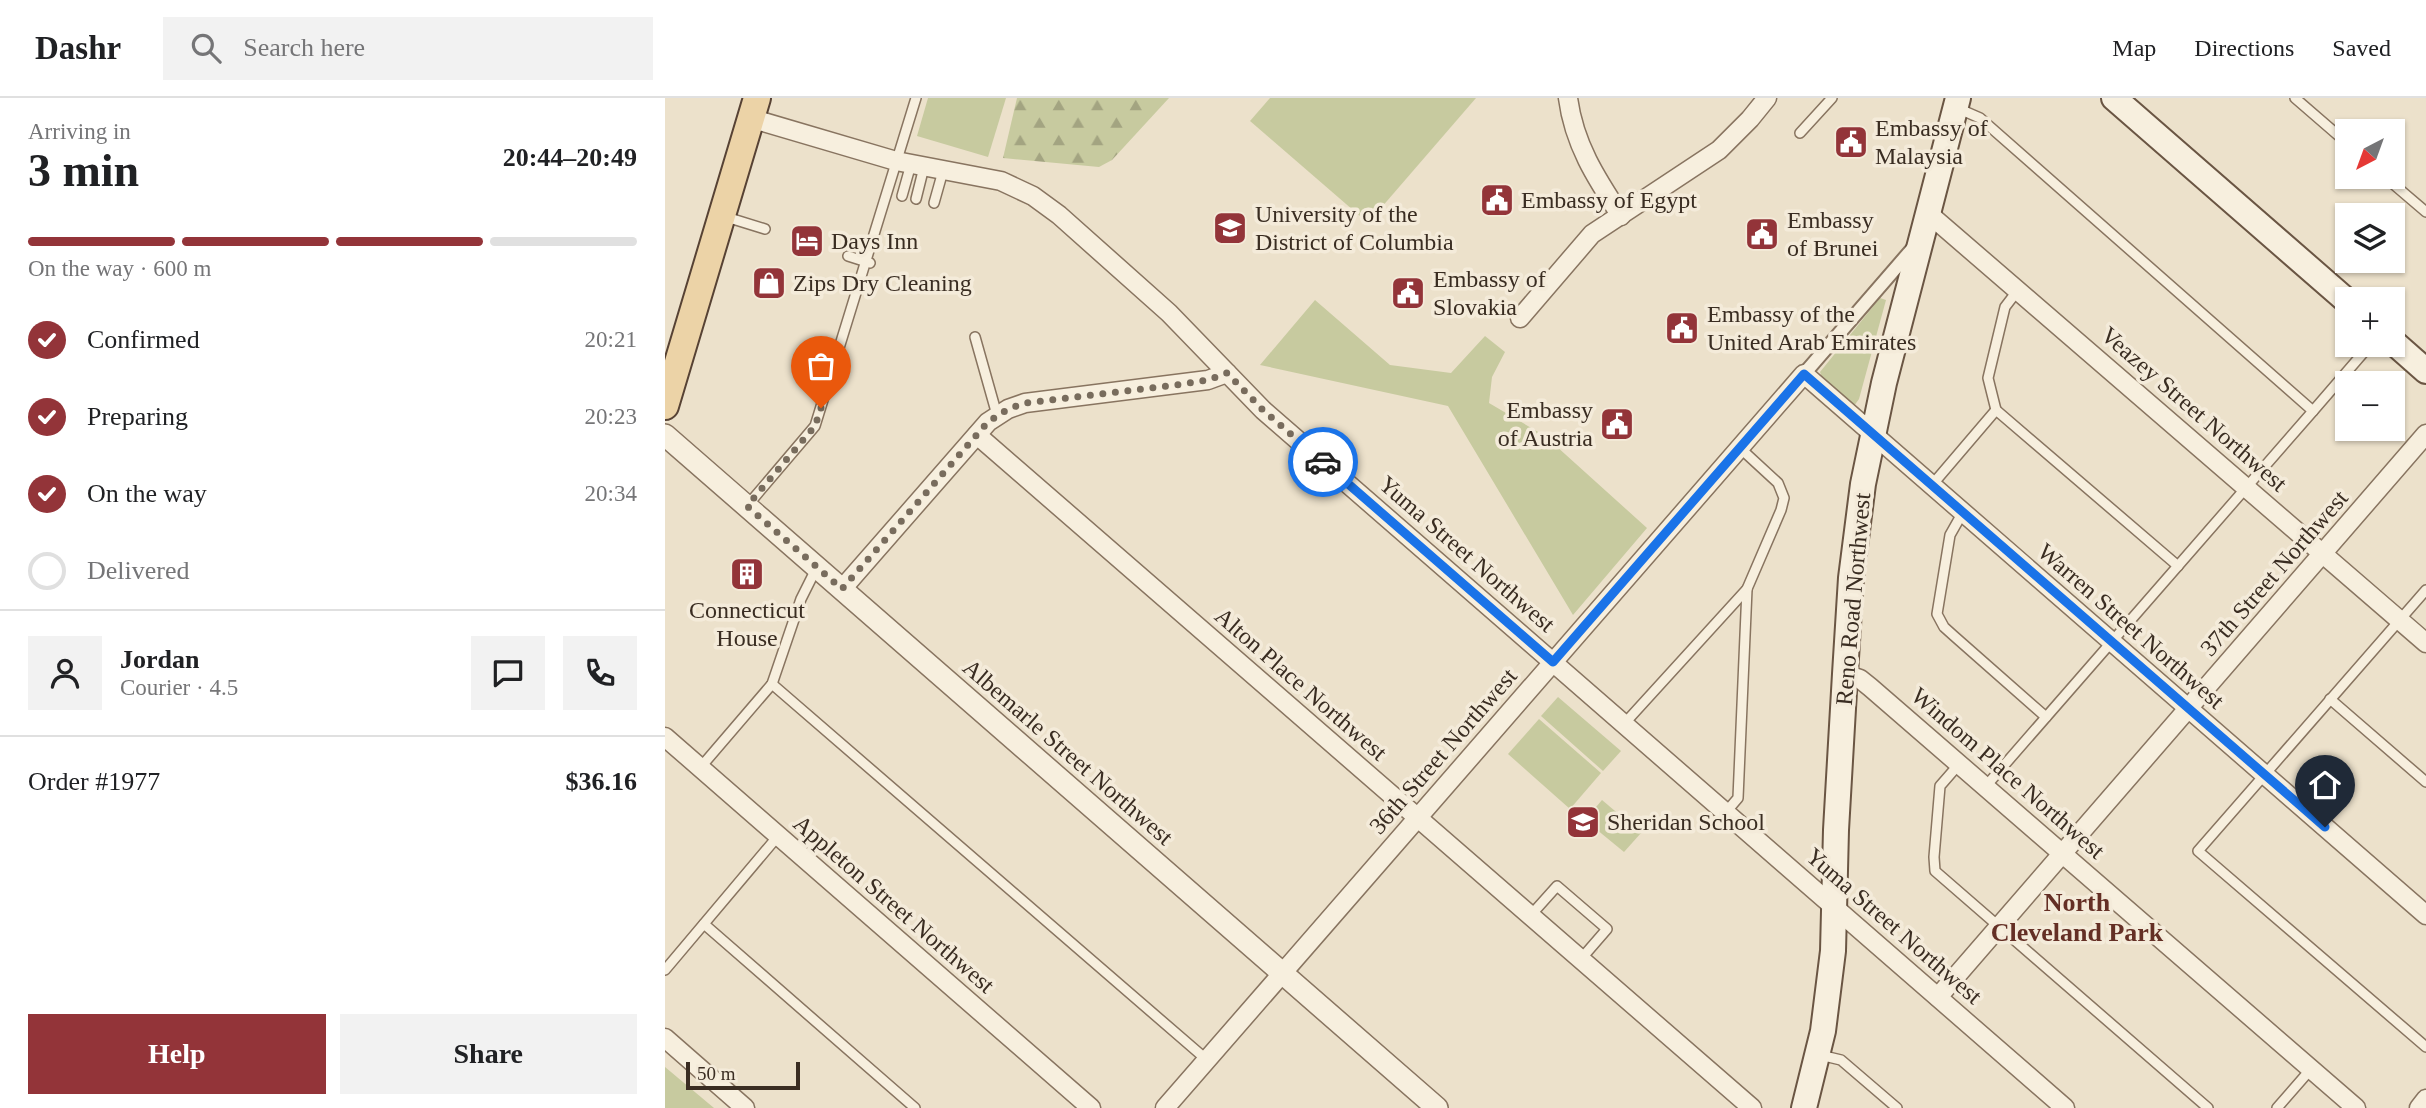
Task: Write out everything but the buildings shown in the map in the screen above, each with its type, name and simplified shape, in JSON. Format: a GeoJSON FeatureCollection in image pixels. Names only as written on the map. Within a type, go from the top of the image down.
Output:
{"type":"FeatureCollection","features":[{"type":"Feature","properties":{"kind":"main road"},"geometry":{"type":"LineString","coordinates":[[2115,98],[2335,290]]}},
{"type":"Feature","properties":{"kind":"main road","name":"Reno Road Northwest"},"geometry":{"type":"LineString","coordinates":[[1804,1108],[1819,1054],[1829,988],[1845,674],[1857,526],[1873,434],[1957,103]]}},
{"type":"Feature","properties":{"kind":"main road"},"geometry":{"type":"LineString","coordinates":[[665,406],[753,108]]}},
{"type":"Feature","properties":{"kind":"main road"},"geometry":{"type":"LineString","coordinates":[[2405,352],[2426,370]]}},
{"type":"Feature","properties":{"kind":"street"},"geometry":{"type":"LineString","coordinates":[[1568,98],[1574,130],[1583,153],[1621,216]]}},
{"type":"Feature","properties":{"kind":"street"},"geometry":{"type":"LineString","coordinates":[[1520,318],[1592,234],[1719,150],[1767,98]]}},
{"type":"Feature","properties":{"kind":"street","name":"Yuma Street Northwest"},"geometry":{"type":"LineString","coordinates":[[753,108],[910,164],[1001,181],[1013,185],[1046,205],[1154,299],[1263,410],[2065,1108]]}},
{"type":"Feature","properties":{"kind":"street","name":"Veazey Street Northwest"},"geometry":{"type":"LineString","coordinates":[[1926,225],[2018,290],[2426,643]]}},
{"type":"Feature","properties":{"kind":"street","name":"36th Street Northwest"},"geometry":{"type":"LineString","coordinates":[[1165,1108],[1804,374],[1926,225]]}},
{"type":"Feature","properties":{"kind":"street"},"geometry":{"type":"LineString","coordinates":[[842,589],[997,415],[1025,403],[1177,385],[1208,380],[1227,373]]}},
{"type":"Feature","properties":{"kind":"street","name":"Warren Street Northwest"},"geometry":{"type":"LineString","coordinates":[[1804,374],[2426,915]]}},
{"type":"Feature","properties":{"kind":"street","name":"Albemarle Street Northwest"},"geometry":{"type":"LineString","coordinates":[[665,435],[1437,1108]]}},
{"type":"Feature","properties":{"kind":"street","name":"Alton Place Northwest"},"geometry":{"type":"LineString","coordinates":[[977,435],[1752,1108]]}},
{"type":"Feature","properties":{"kind":"street","name":"37th Street Northwest"},"geometry":{"type":"LineString","coordinates":[[1938,997],[2426,435]]}},
{"type":"Feature","properties":{"kind":"street","name":"Windom Place Northwest"},"geometry":{"type":"LineString","coordinates":[[1845,674],[1870,687],[1960,763],[2356,1108]]}},
{"type":"Feature","properties":{"kind":"street","name":"Appleton Street Northwest"},"geometry":{"type":"LineString","coordinates":[[665,737],[1091,1108]]}},
{"type":"Feature","properties":{"kind":"street"},"geometry":{"type":"LineString","coordinates":[[667,1043],[745,1108]]}},
{"type":"Feature","properties":{"kind":"street"},"geometry":{"type":"LineString","coordinates":[[2419,1108],[2426,1100]]}},
{"type":"Feature","properties":{"kind":"lane"},"geometry":{"type":"LineString","coordinates":[[902,196],[910,164],[916,98]]}},
{"type":"Feature","properties":{"kind":"lane"},"geometry":{"type":"LineString","coordinates":[[1800,133],[1832,98]]}},
{"type":"Feature","properties":{"kind":"lane"},"geometry":{"type":"LineString","coordinates":[[2295,98],[2335,133]]}},
{"type":"Feature","properties":{"kind":"lane"},"geometry":{"type":"LineString","coordinates":[[1957,103],[1980,118],[2313,411]]}},
{"type":"Feature","properties":{"kind":"lane"},"geometry":{"type":"LineString","coordinates":[[910,164],[916,199]]}},
{"type":"Feature","properties":{"kind":"lane"},"geometry":{"type":"LineString","coordinates":[[747,506],[815,426],[868,263],[910,164]]}},
{"type":"Feature","properties":{"kind":"lane"},"geometry":{"type":"LineString","coordinates":[[934,203],[943,171]]}},
{"type":"Feature","properties":{"kind":"lane"},"geometry":{"type":"LineString","coordinates":[[2399,189],[2426,212]]}},
{"type":"Feature","properties":{"kind":"lane"},"geometry":{"type":"LineString","coordinates":[[722,216],[765,229]]}},
{"type":"Feature","properties":{"kind":"lane"},"geometry":{"type":"LineString","coordinates":[[848,256],[868,263]]}},
{"type":"Feature","properties":{"kind":"lane"},"geometry":{"type":"LineString","coordinates":[[2018,290],[2005,307],[1988,378],[1996,410],[2178,566]]}},
{"type":"Feature","properties":{"kind":"lane"},"geometry":{"type":"LineString","coordinates":[[975,337],[997,415]]}},
{"type":"Feature","properties":{"kind":"lane"},"geometry":{"type":"LineString","coordinates":[[1986,786],[2360,357]]}},
{"type":"Feature","properties":{"kind":"lane"},"geometry":{"type":"LineString","coordinates":[[1932,485],[1996,410]]}},
{"type":"Feature","properties":{"kind":"lane"},"geometry":{"type":"LineString","coordinates":[[1625,724],[1747,589],[1781,510],[1784,498],[1779,483],[1739,448]]}},
{"type":"Feature","properties":{"kind":"lane"},"geometry":{"type":"LineString","coordinates":[[1963,512],[1950,535],[1937,614],[1944,627],[2046,717]]}},
{"type":"Feature","properties":{"kind":"lane"},"geometry":{"type":"LineString","coordinates":[[700,768],[772,684],[801,599],[817,567]]}},
{"type":"Feature","properties":{"kind":"lane"},"geometry":{"type":"LineString","coordinates":[[1726,812],[1738,798],[1747,589]]}},
{"type":"Feature","properties":{"kind":"lane"},"geometry":{"type":"LineString","coordinates":[[2426,590],[2198,850],[2426,1047]]}},
{"type":"Feature","properties":{"kind":"lane"},"geometry":{"type":"LineString","coordinates":[[772,684],[1206,1060]]}},
{"type":"Feature","properties":{"kind":"lane"},"geometry":{"type":"LineString","coordinates":[[2330,699],[2426,782]]}},
{"type":"Feature","properties":{"kind":"lane"},"geometry":{"type":"LineString","coordinates":[[1960,763],[1940,786],[1935,871],[2208,1108]]}},
{"type":"Feature","properties":{"kind":"lane"},"geometry":{"type":"LineString","coordinates":[[665,970],[778,836]]}},
{"type":"Feature","properties":{"kind":"lane"},"geometry":{"type":"LineString","coordinates":[[1531,915],[1557,886],[1607,929],[1581,959]]}},
{"type":"Feature","properties":{"kind":"lane"},"geometry":{"type":"LineString","coordinates":[[704,923],[915,1108]]}},
{"type":"Feature","properties":{"kind":"lane"},"geometry":{"type":"LineString","coordinates":[[1819,1054],[1841,1060],[1897,1108]]}},
{"type":"Feature","properties":{"kind":"lane"},"geometry":{"type":"LineString","coordinates":[[2277,1108],[2311,1069]]}},
{"type":"Feature","properties":{"kind":"green space"},"geometry":{"type":"Polygon","coordinates":[[[928,98],[1006,98],[988,157],[917,136],[928,98]]]}},
{"type":"Feature","properties":{"kind":"green space"},"geometry":{"type":"Polygon","coordinates":[[[1017,98],[1169,98],[1112,160],[1099,167],[1003,158],[1017,98]]]}},
{"type":"Feature","properties":{"kind":"green space"},"geometry":{"type":"Polygon","coordinates":[[[1270,98],[1476,98],[1368,223],[1250,121],[1270,98]]]}},
{"type":"Feature","properties":{"kind":"green space"},"geometry":{"type":"Polygon","coordinates":[[[1880,298],[1886,300],[1859,399],[1854,406],[1823,380],[1820,372],[1880,298]]]}},
{"type":"Feature","properties":{"kind":"green space"},"geometry":{"type":"Polygon","coordinates":[[[1315,300],[1390,365],[1451,373],[1485,336],[1505,352],[1492,377],[1489,403],[1545,436],[1647,528],[1573,615],[1448,406],[1260,365],[1315,300]]]}},
{"type":"Feature","properties":{"kind":"green space"},"geometry":{"type":"Polygon","coordinates":[[[1558,697],[1621,751],[1603,771],[1541,716],[1558,697]]]}},
{"type":"Feature","properties":{"kind":"green space"},"geometry":{"type":"Polygon","coordinates":[[[1539,719],[1601,773],[1570,809],[1508,754],[1539,719]]]}},
{"type":"Feature","properties":{"kind":"green space"},"geometry":{"type":"Polygon","coordinates":[[[1602,800],[1641,833],[1624,852],[1585,820],[1602,800]]]}},
{"type":"Feature","properties":{"kind":"green space"},"geometry":{"type":"Polygon","coordinates":[[[665,1067],[714,1108],[665,1108],[665,1067]]]}},
{"type":"Feature","properties":{"kind":"way so far"},"geometry":{"type":"LineString","coordinates":[[821,408],[815,426],[747,506],[842,589],[988,422],[1008,409],[1025,403],[1177,385],[1208,380],[1227,373],[1263,410],[1323,462]]}},
{"type":"Feature","properties":{"kind":"place","name":"Embassy of Malaysia"},"geometry":{"type":"Point","coordinates":[1851,142]}},
{"type":"Feature","properties":{"kind":"place","name":"Embassy of Egypt"},"geometry":{"type":"Point","coordinates":[1497,200]}},
{"type":"Feature","properties":{"kind":"place","name":"University of the District of Columbia"},"geometry":{"type":"Point","coordinates":[1230,228]}},
{"type":"Feature","properties":{"kind":"place","name":"Embassy of Brunei"},"geometry":{"type":"Point","coordinates":[1762,234]}},
{"type":"Feature","properties":{"kind":"place","name":"Days Inn"},"geometry":{"type":"Point","coordinates":[807,241]}},
{"type":"Feature","properties":{"kind":"place","name":"Zips Dry Cleaning"},"geometry":{"type":"Point","coordinates":[769,283]}},
{"type":"Feature","properties":{"kind":"place","name":"Embassy of Slovakia"},"geometry":{"type":"Point","coordinates":[1408,293]}},
{"type":"Feature","properties":{"kind":"place","name":"Embassy of the United Arab Emirates"},"geometry":{"type":"Point","coordinates":[1682,328]}},
{"type":"Feature","properties":{"kind":"place","name":"Embassy of Austria"},"geometry":{"type":"Point","coordinates":[1617,424]}},
{"type":"Feature","properties":{"kind":"place","name":"Connecticut House"},"geometry":{"type":"Point","coordinates":[747,574]}},
{"type":"Feature","properties":{"kind":"place","name":"Sheridan School"},"geometry":{"type":"Point","coordinates":[1583,822]}},
{"type":"Feature","properties":{"kind":"district","name":"North Cleveland Park"},"geometry":{"type":"Point","coordinates":[2077,917]}},
{"type":"Feature","properties":{"kind":"route"},"geometry":{"type":"LineString","coordinates":[[1323,462],[1553,662],[1804,374],[2325,827]]}}]}
